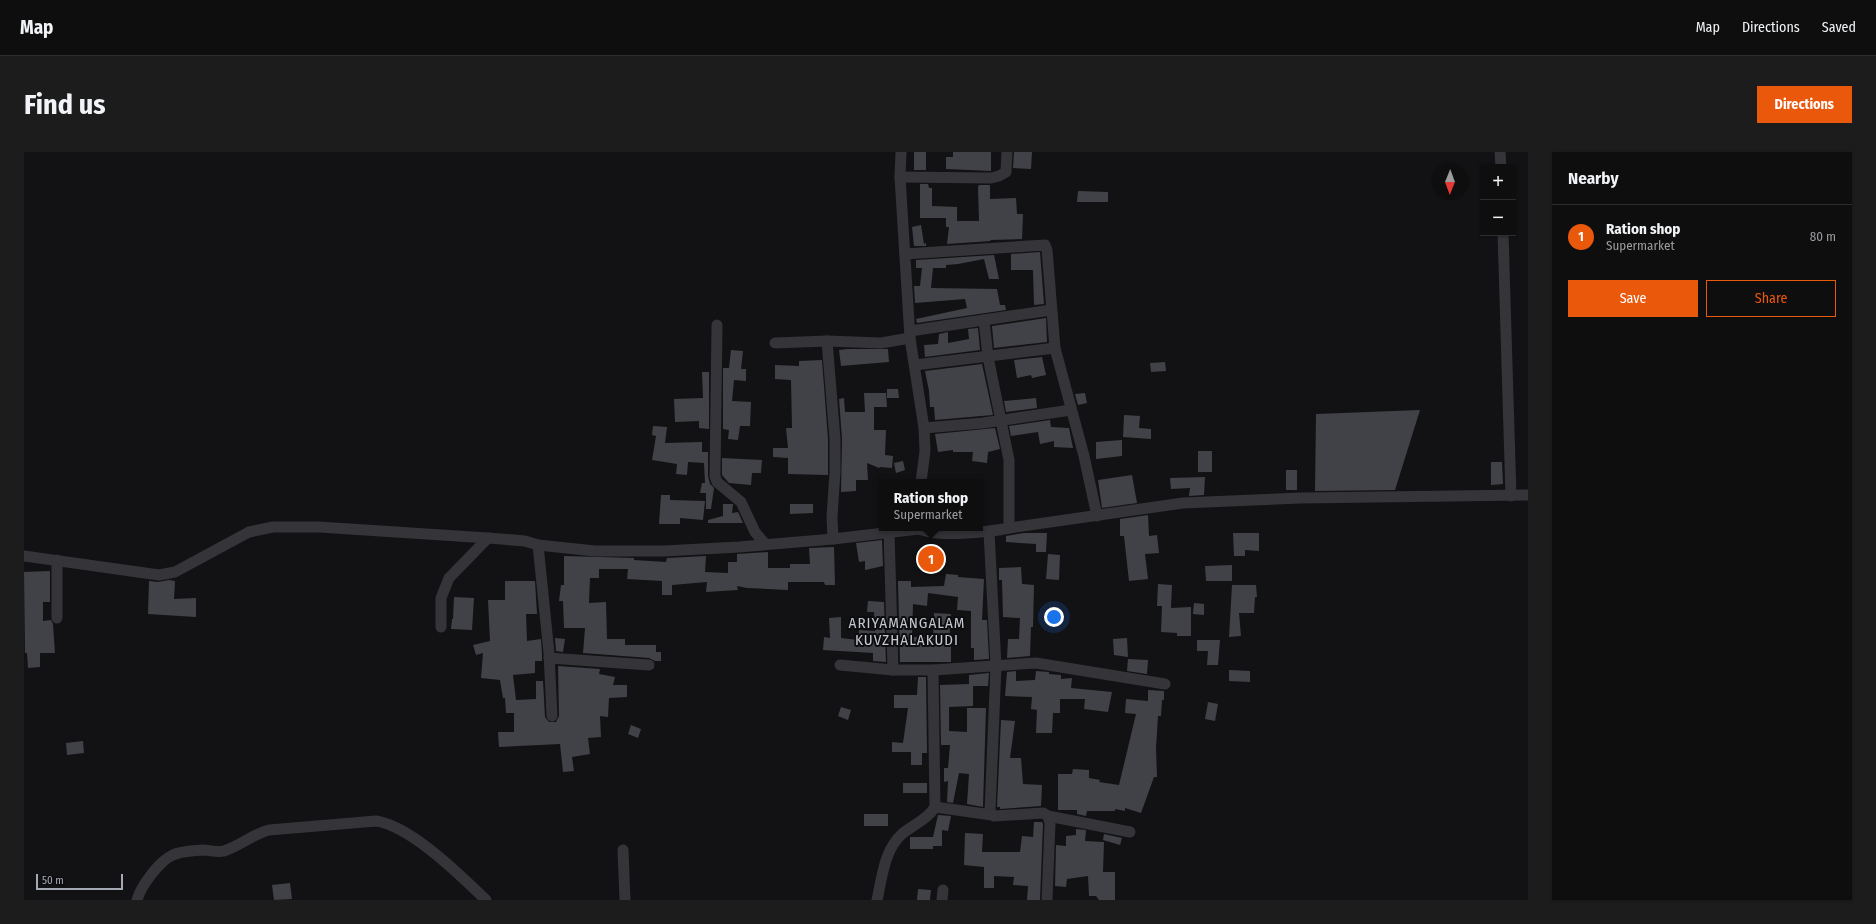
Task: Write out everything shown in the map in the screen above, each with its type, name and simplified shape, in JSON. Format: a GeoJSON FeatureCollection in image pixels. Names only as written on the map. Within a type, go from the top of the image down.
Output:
{"type":"FeatureCollection","features":[{"type":"Feature","properties":{"kind":"street"},"geometry":{"type":"LineString","coordinates":[[901,152],[900,177],[910,335],[924,428],[924,451],[921,479]]}},
{"type":"Feature","properties":{"kind":"street"},"geometry":{"type":"LineString","coordinates":[[900,177],[990,178],[999,176],[1006,172],[1007,152]]}},
{"type":"Feature","properties":{"kind":"street"},"geometry":{"type":"LineString","coordinates":[[1500,152],[1501,164]]}},
{"type":"Feature","properties":{"kind":"street"},"geometry":{"type":"LineString","coordinates":[[1503,236],[1511,496]]}},
{"type":"Feature","properties":{"kind":"street"},"geometry":{"type":"LineString","coordinates":[[905,254],[1045,245],[1048,250],[1051,310],[1055,348],[1097,516]]}},
{"type":"Feature","properties":{"kind":"street"},"geometry":{"type":"LineString","coordinates":[[775,343],[881,343],[898,340],[910,335],[984,320],[1051,310]]}},
{"type":"Feature","properties":{"kind":"street"},"geometry":{"type":"LineString","coordinates":[[984,320],[988,357],[1009,460],[1009,528]]}},
{"type":"Feature","properties":{"kind":"street"},"geometry":{"type":"LineString","coordinates":[[717,325],[715,476],[717,482],[738,498],[753,526],[765,544]]}},
{"type":"Feature","properties":{"kind":"street"},"geometry":{"type":"LineString","coordinates":[[827,342],[835,446],[832,517],[833,535]]}},
{"type":"Feature","properties":{"kind":"street"},"geometry":{"type":"LineString","coordinates":[[915,365],[1055,348]]}},
{"type":"Feature","properties":{"kind":"street"},"geometry":{"type":"LineString","coordinates":[[924,428],[1002,421],[1071,410]]}},
{"type":"Feature","properties":{"kind":"street"},"geometry":{"type":"LineString","coordinates":[[932,531],[945,533],[990,532],[1183,503],[1301,498],[1528,495]]}},
{"type":"Feature","properties":{"kind":"street"},"geometry":{"type":"LineString","coordinates":[[24,556],[159,575],[169,574],[249,532],[273,527],[319,526],[488,538],[524,541],[538,545],[595,552],[656,551],[765,544],[833,535],[889,531],[893,670]]}},
{"type":"Feature","properties":{"kind":"street"},"geometry":{"type":"LineString","coordinates":[[990,532],[996,666],[990,809],[992,815]]}},
{"type":"Feature","properties":{"kind":"street"},"geometry":{"type":"LineString","coordinates":[[441,627],[441,598],[449,578],[488,538]]}},
{"type":"Feature","properties":{"kind":"street"},"geometry":{"type":"LineString","coordinates":[[538,545],[549,658],[552,716]]}},
{"type":"Feature","properties":{"kind":"street"},"geometry":{"type":"LineString","coordinates":[[56,618],[57,560]]}},
{"type":"Feature","properties":{"kind":"street"},"geometry":{"type":"LineString","coordinates":[[549,658],[649,665]]}},
{"type":"Feature","properties":{"kind":"street"},"geometry":{"type":"LineString","coordinates":[[840,665],[893,670],[933,670],[1036,663],[1164,684]]}},
{"type":"Feature","properties":{"kind":"street"},"geometry":{"type":"LineString","coordinates":[[877,900],[891,847],[902,835],[930,814],[935,807],[933,670]]}},
{"type":"Feature","properties":{"kind":"street"},"geometry":{"type":"LineString","coordinates":[[935,807],[992,815],[1045,813],[1048,816],[1130,832]]}},
{"type":"Feature","properties":{"kind":"street"},"geometry":{"type":"LineString","coordinates":[[1046,900],[1050,821],[1048,816]]}},
{"type":"Feature","properties":{"kind":"street"},"geometry":{"type":"LineString","coordinates":[[137,900],[140,891],[148,880],[164,861],[174,854],[203,850],[224,851],[260,832],[274,829],[332,826],[376,821],[386,824],[408,835],[453,869],[486,900]]}},
{"type":"Feature","properties":{"kind":"street"},"geometry":{"type":"LineString","coordinates":[[623,850],[625,900]]}},
{"type":"Feature","properties":{"kind":"building"},"geometry":{"type":"Polygon","coordinates":[[[914,152],[926,152],[926,170],[914,170],[914,152]]]}},
{"type":"Feature","properties":{"kind":"building"},"geometry":{"type":"Polygon","coordinates":[[[953,152],[991,152],[991,171],[946,169],[946,157],[953,157],[953,152]]]}},
{"type":"Feature","properties":{"kind":"building"},"geometry":{"type":"Polygon","coordinates":[[[1014,152],[1032,152],[1031,169],[1013,168],[1014,152]]]}},
{"type":"Feature","properties":{"kind":"building"},"geometry":{"type":"Polygon","coordinates":[[[920,184],[928,184],[929,188],[932,188],[932,206],[957,207],[957,221],[979,221],[979,185],[990,185],[990,199],[1016,198],[1017,214],[1023,214],[1022,239],[947,244],[949,227],[946,227],[946,218],[920,218],[920,184]]]}},
{"type":"Feature","properties":{"kind":"building"},"geometry":{"type":"Polygon","coordinates":[[[1078,191],[1108,192],[1108,202],[1077,202],[1078,191]]]}},
{"type":"Feature","properties":{"kind":"building"},"geometry":{"type":"Polygon","coordinates":[[[921,225],[924,244],[926,243],[926,246],[914,246],[912,227],[921,225]]]}},
{"type":"Feature","properties":{"kind":"building"},"geometry":{"type":"Polygon","coordinates":[[[1040,252],[1044,304],[1034,305],[1033,270],[1011,270],[1011,254],[1040,252]]]}},
{"type":"Feature","properties":{"kind":"building"},"geometry":{"type":"Polygon","coordinates":[[[994,255],[999,279],[989,279],[984,259],[946,265],[946,268],[933,268],[931,288],[997,289],[1000,305],[1005,305],[1006,310],[917,323],[916,319],[967,308],[965,299],[915,303],[914,286],[920,286],[922,268],[916,268],[916,260],[994,255]]]}},
{"type":"Feature","properties":{"kind":"building"},"geometry":{"type":"Polygon","coordinates":[[[1046,318],[1047,342],[994,348],[992,326],[1046,318]]]}},
{"type":"Feature","properties":{"kind":"building"},"geometry":{"type":"Polygon","coordinates":[[[978,328],[980,350],[925,357],[924,345],[938,344],[939,334],[948,332],[948,343],[969,339],[968,329],[978,328]]]}},
{"type":"Feature","properties":{"kind":"building"},"geometry":{"type":"Polygon","coordinates":[[[888,349],[889,362],[841,366],[839,350],[888,349]]]}},
{"type":"Feature","properties":{"kind":"building"},"geometry":{"type":"Polygon","coordinates":[[[731,350],[743,351],[741,369],[746,369],[746,381],[734,380],[732,401],[751,402],[750,426],[740,426],[738,440],[728,439],[729,430],[723,429],[723,368],[729,368],[731,350]]]}},
{"type":"Feature","properties":{"kind":"building"},"geometry":{"type":"Polygon","coordinates":[[[1042,357],[1046,375],[1032,378],[1031,375],[1017,378],[1014,360],[1042,357]]]}},
{"type":"Feature","properties":{"kind":"building"},"geometry":{"type":"Polygon","coordinates":[[[822,360],[828,439],[828,475],[788,474],[788,458],[773,457],[773,448],[788,448],[786,428],[792,428],[791,380],[775,379],[775,365],[799,366],[799,361],[822,360]]]}},
{"type":"Feature","properties":{"kind":"building"},"geometry":{"type":"Polygon","coordinates":[[[1165,362],[1166,371],[1151,372],[1150,363],[1165,362]]]}},
{"type":"Feature","properties":{"kind":"building"},"geometry":{"type":"Polygon","coordinates":[[[982,364],[993,415],[935,420],[934,407],[930,407],[929,391],[925,371],[982,364]]]}},
{"type":"Feature","properties":{"kind":"building"},"geometry":{"type":"Polygon","coordinates":[[[702,372],[709,372],[709,429],[699,428],[699,421],[675,422],[674,399],[703,398],[702,372]]]}},
{"type":"Feature","properties":{"kind":"building"},"geometry":{"type":"Polygon","coordinates":[[[887,389],[898,389],[899,398],[887,398],[887,389]]]}},
{"type":"Feature","properties":{"kind":"building"},"geometry":{"type":"Polygon","coordinates":[[[864,393],[886,393],[887,407],[874,407],[874,430],[886,430],[885,455],[893,456],[892,468],[879,468],[867,463],[868,480],[856,480],[856,491],[841,492],[842,439],[839,399],[844,398],[845,412],[865,412],[864,393]]]}},
{"type":"Feature","properties":{"kind":"building"},"geometry":{"type":"Polygon","coordinates":[[[1085,393],[1087,403],[1078,405],[1075,394],[1085,393]]]}},
{"type":"Feature","properties":{"kind":"building"},"geometry":{"type":"Polygon","coordinates":[[[1036,398],[1037,408],[1006,412],[1004,401],[1036,398]]]}},
{"type":"Feature","properties":{"kind":"building"},"geometry":{"type":"Polygon","coordinates":[[[1420,410],[1395,490],[1315,491],[1316,414],[1420,410]]]}},
{"type":"Feature","properties":{"kind":"building"},"geometry":{"type":"Polygon","coordinates":[[[1124,415],[1140,416],[1139,428],[1151,429],[1151,439],[1123,437],[1124,415]]]}},
{"type":"Feature","properties":{"kind":"building"},"geometry":{"type":"Polygon","coordinates":[[[1050,420],[1051,427],[1069,428],[1073,448],[1054,447],[1054,441],[1040,444],[1038,432],[1011,436],[1009,426],[1050,420]]]}},
{"type":"Feature","properties":{"kind":"building"},"geometry":{"type":"Polygon","coordinates":[[[653,426],[667,427],[665,443],[702,442],[702,452],[708,452],[708,476],[710,484],[714,488],[711,509],[706,509],[706,493],[700,493],[702,483],[705,483],[704,463],[688,462],[687,475],[676,474],[677,464],[652,460],[656,436],[652,435],[653,426]]]}},
{"type":"Feature","properties":{"kind":"building"},"geometry":{"type":"Polygon","coordinates":[[[995,428],[1000,449],[988,452],[987,463],[972,461],[973,452],[953,452],[953,450],[938,452],[935,434],[995,428]]]}},
{"type":"Feature","properties":{"kind":"building"},"geometry":{"type":"Polygon","coordinates":[[[1122,440],[1122,456],[1096,459],[1096,442],[1122,440]]]}},
{"type":"Feature","properties":{"kind":"building"},"geometry":{"type":"Polygon","coordinates":[[[1198,451],[1212,451],[1212,472],[1198,472],[1198,451]]]}},
{"type":"Feature","properties":{"kind":"building"},"geometry":{"type":"Polygon","coordinates":[[[722,458],[762,460],[761,473],[752,473],[751,485],[729,483],[722,475],[722,458]]]}},
{"type":"Feature","properties":{"kind":"building"},"geometry":{"type":"Polygon","coordinates":[[[903,461],[905,470],[896,473],[894,463],[903,461]]]}},
{"type":"Feature","properties":{"kind":"building"},"geometry":{"type":"Polygon","coordinates":[[[1491,462],[1502,462],[1503,484],[1491,485],[1491,462]]]}},
{"type":"Feature","properties":{"kind":"building"},"geometry":{"type":"Polygon","coordinates":[[[1286,470],[1297,470],[1297,490],[1286,490],[1286,470]]]}},
{"type":"Feature","properties":{"kind":"building"},"geometry":{"type":"Polygon","coordinates":[[[1132,475],[1137,503],[1102,508],[1098,480],[1132,475]]]}},
{"type":"Feature","properties":{"kind":"building"},"geometry":{"type":"Polygon","coordinates":[[[1205,477],[1204,495],[1189,496],[1190,488],[1171,489],[1170,478],[1205,477]]]}},
{"type":"Feature","properties":{"kind":"building"},"geometry":{"type":"Polygon","coordinates":[[[661,495],[670,495],[670,500],[705,501],[703,520],[680,518],[680,524],[659,524],[661,495]]]}},
{"type":"Feature","properties":{"kind":"building"},"geometry":{"type":"Polygon","coordinates":[[[723,504],[733,504],[732,513],[738,512],[743,523],[708,523],[708,520],[723,516],[723,504]]]}},
{"type":"Feature","properties":{"kind":"building"},"geometry":{"type":"Polygon","coordinates":[[[790,504],[813,504],[813,513],[790,514],[790,504]]]}},
{"type":"Feature","properties":{"kind":"building"},"geometry":{"type":"Polygon","coordinates":[[[1148,515],[1149,536],[1157,535],[1159,553],[1145,554],[1148,579],[1129,581],[1124,536],[1120,536],[1120,519],[1148,515]]]}},
{"type":"Feature","properties":{"kind":"building"},"geometry":{"type":"Polygon","coordinates":[[[1024,533],[1047,533],[1046,552],[1036,552],[1036,544],[1006,542],[1006,536],[1024,533]]]}},
{"type":"Feature","properties":{"kind":"building"},"geometry":{"type":"Polygon","coordinates":[[[1233,533],[1259,533],[1259,551],[1245,550],[1245,556],[1234,556],[1233,533]]]}},
{"type":"Feature","properties":{"kind":"building"},"geometry":{"type":"Polygon","coordinates":[[[882,540],[883,566],[865,570],[865,561],[859,562],[856,543],[882,540]]]}},
{"type":"Feature","properties":{"kind":"building"},"geometry":{"type":"Polygon","coordinates":[[[834,547],[835,585],[825,585],[824,582],[788,582],[788,590],[747,588],[737,586],[738,590],[706,592],[707,582],[672,585],[672,595],[662,595],[662,581],[627,579],[628,569],[599,569],[599,578],[590,578],[589,603],[606,602],[607,639],[625,639],[625,645],[656,645],[656,652],[661,652],[661,661],[655,661],[649,658],[583,653],[585,628],[564,628],[563,601],[559,601],[561,585],[564,585],[564,556],[634,558],[634,560],[666,562],[667,558],[706,556],[705,572],[728,573],[728,562],[737,562],[737,554],[768,552],[768,568],[790,568],[790,564],[810,564],[809,548],[834,547]]]}},
{"type":"Feature","properties":{"kind":"building"},"geometry":{"type":"Polygon","coordinates":[[[1048,554],[1060,555],[1059,580],[1046,579],[1048,554]]]}},
{"type":"Feature","properties":{"kind":"building"},"geometry":{"type":"Polygon","coordinates":[[[1232,565],[1232,581],[1206,581],[1205,566],[1232,565]]]}},
{"type":"Feature","properties":{"kind":"building"},"geometry":{"type":"Polygon","coordinates":[[[1021,567],[1022,584],[1034,585],[1033,627],[1031,627],[1030,656],[1007,658],[1008,639],[1019,639],[1020,618],[1003,617],[1002,580],[999,580],[999,568],[1021,567]]]}},
{"type":"Feature","properties":{"kind":"building"},"geometry":{"type":"Polygon","coordinates":[[[50,571],[50,602],[43,602],[43,621],[51,620],[53,624],[55,653],[40,653],[40,667],[28,668],[27,653],[25,653],[24,572],[50,571]]]}},
{"type":"Feature","properties":{"kind":"building"},"geometry":{"type":"Polygon","coordinates":[[[946,574],[958,575],[958,577],[984,579],[982,620],[987,620],[989,659],[974,660],[974,648],[971,648],[971,611],[957,610],[958,597],[928,593],[927,606],[913,604],[912,637],[933,637],[934,613],[951,614],[949,643],[951,643],[951,662],[900,662],[898,581],[911,581],[911,587],[944,586],[946,574]]]}},
{"type":"Feature","properties":{"kind":"building"},"geometry":{"type":"Polygon","coordinates":[[[169,580],[175,581],[174,599],[196,598],[196,617],[148,614],[149,581],[158,582],[169,580]]]}},
{"type":"Feature","properties":{"kind":"building"},"geometry":{"type":"Polygon","coordinates":[[[505,581],[535,581],[537,614],[526,614],[527,641],[541,639],[542,661],[535,661],[535,673],[513,675],[516,700],[536,699],[536,681],[543,681],[545,717],[549,722],[556,722],[559,716],[558,666],[600,669],[599,674],[615,677],[613,685],[627,685],[627,697],[609,698],[608,717],[600,716],[601,737],[588,738],[590,754],[572,757],[574,771],[563,772],[560,744],[499,747],[498,732],[514,732],[514,713],[506,713],[505,698],[503,698],[500,680],[481,678],[483,653],[476,655],[473,645],[490,641],[488,600],[505,600],[505,581]]]}},
{"type":"Feature","properties":{"kind":"building"},"geometry":{"type":"Polygon","coordinates":[[[1158,584],[1172,585],[1171,608],[1191,607],[1191,636],[1177,636],[1177,633],[1161,632],[1162,606],[1157,606],[1158,584]]]}},
{"type":"Feature","properties":{"kind":"building"},"geometry":{"type":"Polygon","coordinates":[[[1232,585],[1256,585],[1257,597],[1255,597],[1254,613],[1239,613],[1241,636],[1229,637],[1232,585]]]}},
{"type":"Feature","properties":{"kind":"building"},"geometry":{"type":"Polygon","coordinates":[[[454,597],[474,598],[472,630],[451,629],[454,597]]]}},
{"type":"Feature","properties":{"kind":"building"},"geometry":{"type":"Polygon","coordinates":[[[868,601],[884,602],[886,662],[873,661],[873,653],[823,650],[824,637],[830,638],[829,618],[841,617],[841,638],[858,640],[859,630],[875,631],[874,612],[867,612],[868,601]]]}},
{"type":"Feature","properties":{"kind":"building"},"geometry":{"type":"Polygon","coordinates":[[[1194,603],[1204,604],[1204,615],[1193,614],[1194,603]]]}},
{"type":"Feature","properties":{"kind":"building"},"geometry":{"type":"Polygon","coordinates":[[[555,638],[565,639],[563,652],[556,651],[555,638]]]}},
{"type":"Feature","properties":{"kind":"building"},"geometry":{"type":"Polygon","coordinates":[[[1127,638],[1128,657],[1114,655],[1113,639],[1127,638]]]}},
{"type":"Feature","properties":{"kind":"building"},"geometry":{"type":"Polygon","coordinates":[[[1197,640],[1220,640],[1218,665],[1207,665],[1208,651],[1197,651],[1197,640]]]}},
{"type":"Feature","properties":{"kind":"building"},"geometry":{"type":"Polygon","coordinates":[[[1128,659],[1148,660],[1147,674],[1127,671],[1128,659]]]}},
{"type":"Feature","properties":{"kind":"building"},"geometry":{"type":"Polygon","coordinates":[[[1229,670],[1250,671],[1250,682],[1229,681],[1229,670]]]}},
{"type":"Feature","properties":{"kind":"building"},"geometry":{"type":"Polygon","coordinates":[[[1016,671],[1016,681],[1035,680],[1036,671],[1049,672],[1049,674],[1061,675],[1061,679],[1072,678],[1071,688],[1112,692],[1108,712],[1084,709],[1085,699],[1060,699],[1060,713],[1053,713],[1052,733],[1036,733],[1037,710],[1031,709],[1032,697],[1005,696],[1007,672],[1016,671]]]}},
{"type":"Feature","properties":{"kind":"building"},"geometry":{"type":"Polygon","coordinates":[[[989,673],[988,686],[973,686],[973,706],[949,707],[949,731],[967,732],[967,708],[986,708],[983,807],[967,804],[969,774],[959,773],[953,803],[947,802],[948,781],[944,782],[944,768],[948,768],[950,745],[941,745],[940,685],[969,684],[969,675],[989,673]]]}},
{"type":"Feature","properties":{"kind":"building"},"geometry":{"type":"Polygon","coordinates":[[[918,677],[926,677],[927,753],[922,753],[922,765],[911,765],[911,752],[892,752],[892,742],[903,743],[908,708],[894,708],[894,695],[917,695],[918,677]]]}},
{"type":"Feature","properties":{"kind":"building"},"geometry":{"type":"Polygon","coordinates":[[[1148,690],[1164,691],[1164,700],[1162,700],[1161,716],[1158,716],[1156,748],[1157,777],[1154,777],[1141,813],[1125,808],[1125,811],[1115,809],[1115,811],[1087,811],[1086,816],[1077,814],[1077,810],[1058,810],[1058,774],[1072,774],[1073,769],[1089,770],[1089,778],[1100,780],[1099,782],[1119,785],[1136,714],[1125,713],[1126,699],[1148,701],[1148,690]]]}},
{"type":"Feature","properties":{"kind":"building"},"geometry":{"type":"Polygon","coordinates":[[[1208,702],[1218,704],[1215,721],[1205,719],[1208,702]]]}},
{"type":"Feature","properties":{"kind":"building"},"geometry":{"type":"Polygon","coordinates":[[[841,707],[851,710],[848,720],[838,716],[841,707]]]}},
{"type":"Feature","properties":{"kind":"building"},"geometry":{"type":"Polygon","coordinates":[[[1001,720],[1015,721],[1010,758],[1021,758],[1023,784],[1042,785],[1041,806],[1000,809],[1000,807],[997,807],[1001,720]]]}},
{"type":"Feature","properties":{"kind":"building"},"geometry":{"type":"Polygon","coordinates":[[[631,725],[641,729],[638,738],[628,734],[631,725]]]}},
{"type":"Feature","properties":{"kind":"building"},"geometry":{"type":"Polygon","coordinates":[[[83,741],[84,753],[67,755],[66,743],[83,741]]]}},
{"type":"Feature","properties":{"kind":"building"},"geometry":{"type":"Polygon","coordinates":[[[903,783],[927,783],[927,793],[903,793],[903,783]]]}},
{"type":"Feature","properties":{"kind":"building"},"geometry":{"type":"Polygon","coordinates":[[[864,814],[888,814],[888,826],[864,826],[864,814]]]}},
{"type":"Feature","properties":{"kind":"building"},"geometry":{"type":"Polygon","coordinates":[[[938,815],[951,816],[948,831],[942,830],[942,846],[933,846],[933,849],[910,849],[910,837],[933,837],[938,815]]]}},
{"type":"Feature","properties":{"kind":"building"},"geometry":{"type":"Polygon","coordinates":[[[1034,822],[1042,822],[1043,824],[1040,900],[1027,900],[1028,886],[1013,885],[1014,877],[994,876],[994,888],[984,888],[984,867],[964,865],[965,833],[983,834],[982,852],[1020,852],[1022,836],[1033,837],[1034,822]]]}},
{"type":"Feature","properties":{"kind":"building"},"geometry":{"type":"Polygon","coordinates":[[[1076,829],[1086,830],[1085,841],[1104,842],[1103,872],[1115,872],[1115,900],[1099,900],[1096,896],[1089,896],[1088,876],[1067,879],[1066,887],[1055,886],[1056,845],[1066,846],[1066,836],[1076,835],[1076,829]]]}},
{"type":"Feature","properties":{"kind":"building"},"geometry":{"type":"Polygon","coordinates":[[[1104,834],[1122,838],[1120,845],[1103,840],[1104,834]]]}},
{"type":"Feature","properties":{"kind":"building"},"geometry":{"type":"Polygon","coordinates":[[[290,883],[292,899],[274,900],[272,885],[290,883]]]}},
{"type":"Feature","properties":{"kind":"building"},"geometry":{"type":"Polygon","coordinates":[[[918,889],[931,890],[930,900],[917,900],[918,889]]]}},
{"type":"Feature","properties":{"kind":"place","name":"Ration shop"},"geometry":{"type":"Point","coordinates":[931,559]}},
{"type":"Feature","properties":{"kind":"district","name":"ARIYAMANGALAM KUVZHALAKUDI"},"geometry":{"type":"Point","coordinates":[907,632]}}]}
